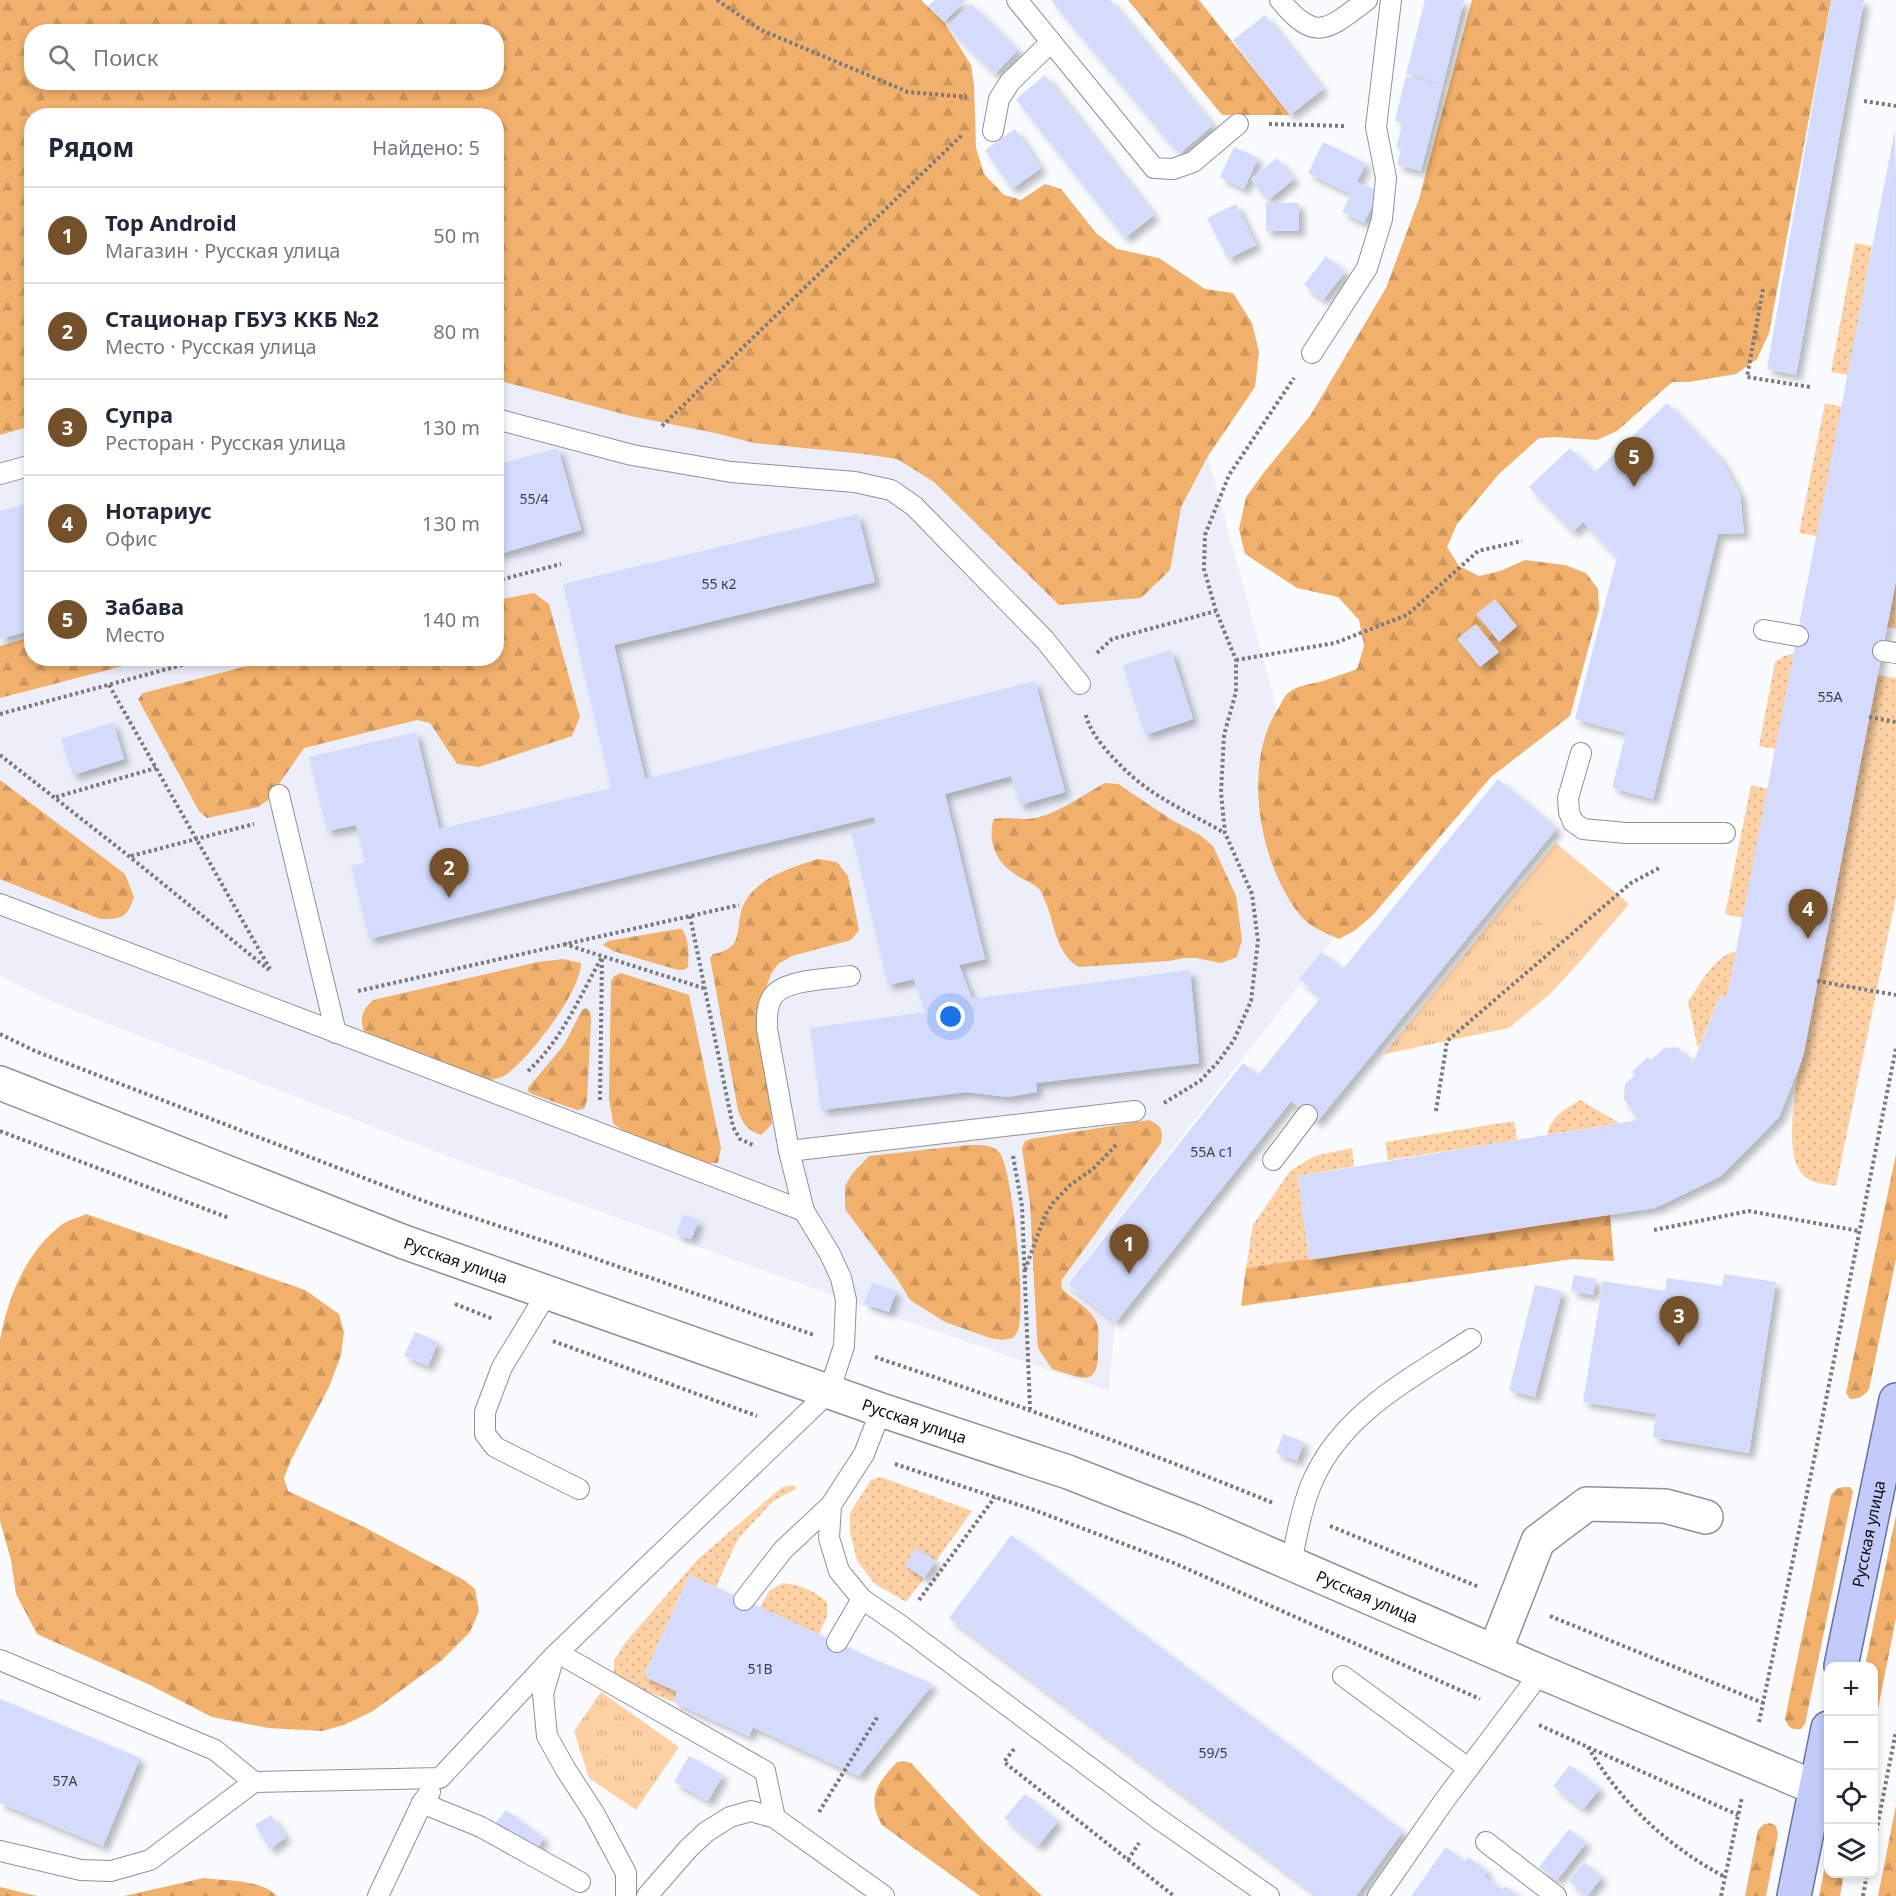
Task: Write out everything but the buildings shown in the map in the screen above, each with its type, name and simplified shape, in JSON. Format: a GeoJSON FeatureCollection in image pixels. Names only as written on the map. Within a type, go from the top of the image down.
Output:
{"type":"FeatureCollection","features":[{"type":"Feature","properties":{"kind":"main road","name":"Русская улица"},"geometry":{"type":"LineString","coordinates":[[1842,1662],[1896,1400]]}},
{"type":"Feature","properties":{"kind":"main road"},"geometry":{"type":"LineString","coordinates":[[1794,1896],[1824,1748]]}},
{"type":"Feature","properties":{"kind":"street","name":"Русская улица"},"geometry":{"type":"LineString","coordinates":[[2,1086],[404,1242],[829,1392],[1068,1472],[1249,1543],[1542,1672],[1816,1788]]}},
{"type":"Feature","properties":{"kind":"street"},"geometry":{"type":"LineString","coordinates":[[1495,1651],[1538,1540],[1587,1504],[1665,1506],[1706,1517]]}},
{"type":"Feature","properties":{"kind":"lane"},"geometry":{"type":"LineString","coordinates":[[1017,0],[1154,168],[1173,169],[1193,162],[1238,124]]}},
{"type":"Feature","properties":{"kind":"lane"},"geometry":{"type":"LineString","coordinates":[[1280,0],[1294,17],[1312,28],[1332,26],[1367,0]]}},
{"type":"Feature","properties":{"kind":"lane"},"geometry":{"type":"LineString","coordinates":[[1312,352],[1367,268],[1382,219],[1386,178],[1376,127],[1391,0]]}},
{"type":"Feature","properties":{"kind":"lane"},"geometry":{"type":"LineString","coordinates":[[993,131],[999,99],[1010,82],[1051,42]]}},
{"type":"Feature","properties":{"kind":"lane"},"geometry":{"type":"LineString","coordinates":[[504,421],[632,455],[731,472],[855,482],[891,490],[914,506],[1045,640],[1080,684]]}},
{"type":"Feature","properties":{"kind":"lane"},"geometry":{"type":"LineString","coordinates":[[0,474],[24,467]]}},
{"type":"Feature","properties":{"kind":"lane"},"geometry":{"type":"LineString","coordinates":[[1764,630],[1798,636]]}},
{"type":"Feature","properties":{"kind":"lane"},"geometry":{"type":"LineString","coordinates":[[1581,753],[1568,798],[1569,812],[1574,822],[1583,829],[1626,833],[1725,833]]}},
{"type":"Feature","properties":{"kind":"lane"},"geometry":{"type":"LineString","coordinates":[[279,795],[336,1033]]}},
{"type":"Feature","properties":{"kind":"lane"},"geometry":{"type":"LineString","coordinates":[[0,904],[804,1212]]}},
{"type":"Feature","properties":{"kind":"lane"},"geometry":{"type":"LineString","coordinates":[[378,1896],[422,1803],[440,1778],[556,1655],[829,1392],[844,1346],[846,1299],[841,1278],[830,1254],[804,1212],[789,1151],[767,1029],[767,1010],[773,996],[785,986],[850,976]]}},
{"type":"Feature","properties":{"kind":"lane"},"geometry":{"type":"LineString","coordinates":[[789,1151],[1135,1111]]}},
{"type":"Feature","properties":{"kind":"lane"},"geometry":{"type":"LineString","coordinates":[[1273,1160],[1307,1115]]}},
{"type":"Feature","properties":{"kind":"lane"},"geometry":{"type":"LineString","coordinates":[[547,1293],[502,1367],[485,1412],[485,1434],[495,1447],[579,1489]]}},
{"type":"Feature","properties":{"kind":"lane"},"geometry":{"type":"LineString","coordinates":[[1291,1563],[1313,1480],[1334,1443],[1370,1407],[1471,1339]]}},
{"type":"Feature","properties":{"kind":"lane"},"geometry":{"type":"LineString","coordinates":[[744,1600],[783,1550],[831,1505],[864,1454],[881,1410]]}},
{"type":"Feature","properties":{"kind":"lane"},"geometry":{"type":"LineString","coordinates":[[831,1505],[830,1538],[839,1571],[862,1599],[1156,1817],[1269,1896]]}},
{"type":"Feature","properties":{"kind":"lane"},"geometry":{"type":"LineString","coordinates":[[837,1642],[862,1599]]}},
{"type":"Feature","properties":{"kind":"lane"},"geometry":{"type":"LineString","coordinates":[[556,1655],[765,1771],[775,1818]]}},
{"type":"Feature","properties":{"kind":"lane"},"geometry":{"type":"LineString","coordinates":[[556,1655],[543,1694],[547,1736],[594,1813],[626,1873],[626,1896]]}},
{"type":"Feature","properties":{"kind":"lane"},"geometry":{"type":"LineString","coordinates":[[0,1660],[215,1750],[254,1782]]}},
{"type":"Feature","properties":{"kind":"lane"},"geometry":{"type":"LineString","coordinates":[[1378,1896],[1468,1768],[1542,1672]]}},
{"type":"Feature","properties":{"kind":"lane"},"geometry":{"type":"LineString","coordinates":[[1343,1676],[1468,1768]]}},
{"type":"Feature","properties":{"kind":"lane"},"geometry":{"type":"LineString","coordinates":[[0,1851],[81,1870],[111,1871],[150,1860],[254,1782],[440,1778]]}},
{"type":"Feature","properties":{"kind":"lane"},"geometry":{"type":"LineString","coordinates":[[422,1803],[481,1827],[580,1882]]}},
{"type":"Feature","properties":{"kind":"lane"},"geometry":{"type":"LineString","coordinates":[[647,1896],[706,1832],[730,1817],[751,1811],[775,1818],[884,1896]]}},
{"type":"Feature","properties":{"kind":"lane"},"geometry":{"type":"LineString","coordinates":[[1486,1842],[1556,1896]]}},
{"type":"Feature","properties":{"kind":"path"},"geometry":{"type":"LineString","coordinates":[[717,0],[761,30],[908,92],[999,99]]}},
{"type":"Feature","properties":{"kind":"path"},"geometry":{"type":"LineString","coordinates":[[632,455],[999,99]]}},
{"type":"Feature","properties":{"kind":"path"},"geometry":{"type":"LineString","coordinates":[[1864,101],[1896,106]]}},
{"type":"Feature","properties":{"kind":"path"},"geometry":{"type":"LineString","coordinates":[[1238,124],[1376,127]]}},
{"type":"Feature","properties":{"kind":"path"},"geometry":{"type":"LineString","coordinates":[[1763,289],[1747,377],[1810,387]]}},
{"type":"Feature","properties":{"kind":"path"},"geometry":{"type":"LineString","coordinates":[[1025,1270],[1045,1215],[1062,1192],[1108,1156],[1131,1124],[1135,1111],[1162,1105],[1200,1081],[1234,1040],[1251,1001],[1258,941],[1252,894],[1226,834],[1221,792],[1224,735],[1236,692],[1236,660],[1216,611],[1204,569],[1205,535],[1229,475],[1312,352]]}},
{"type":"Feature","properties":{"kind":"path"},"geometry":{"type":"LineString","coordinates":[[1236,660],[1335,643],[1407,615],[1478,551],[1522,541]]}},
{"type":"Feature","properties":{"kind":"path"},"geometry":{"type":"LineString","coordinates":[[504,579],[561,564]]}},
{"type":"Feature","properties":{"kind":"path"},"geometry":{"type":"LineString","coordinates":[[1216,611],[1112,639],[1091,658],[1080,684],[1087,726],[1109,755],[1150,790],[1226,834]]}},
{"type":"Feature","properties":{"kind":"path"},"geometry":{"type":"LineString","coordinates":[[0,714],[179,666]]}},
{"type":"Feature","properties":{"kind":"path"},"geometry":{"type":"LineString","coordinates":[[0,755],[56,797],[272,973],[109,685]]}},
{"type":"Feature","properties":{"kind":"path"},"geometry":{"type":"LineString","coordinates":[[1869,717],[1896,722]]}},
{"type":"Feature","properties":{"kind":"path"},"geometry":{"type":"LineString","coordinates":[[56,797],[156,768]]}},
{"type":"Feature","properties":{"kind":"path"},"geometry":{"type":"LineString","coordinates":[[130,857],[245,827]]}},
{"type":"Feature","properties":{"kind":"path"},"geometry":{"type":"LineString","coordinates":[[1436,1111],[1447,1041],[1631,883],[1662,866]]}},
{"type":"Feature","properties":{"kind":"path"},"geometry":{"type":"LineString","coordinates":[[328,998],[740,905]]}},
{"type":"Feature","properties":{"kind":"path"},"geometry":{"type":"LineString","coordinates":[[690,916],[733,1127],[740,1139],[750,1145],[789,1151]]}},
{"type":"Feature","properties":{"kind":"path"},"geometry":{"type":"LineString","coordinates":[[563,944],[703,988]]}},
{"type":"Feature","properties":{"kind":"path"},"geometry":{"type":"LineString","coordinates":[[500,1095],[538,1062],[554,1042],[602,956]]}},
{"type":"Feature","properties":{"kind":"path"},"geometry":{"type":"LineString","coordinates":[[599,1133],[602,956]]}},
{"type":"Feature","properties":{"kind":"path"},"geometry":{"type":"LineString","coordinates":[[1817,981],[1896,995]]}},
{"type":"Feature","properties":{"kind":"path"},"geometry":{"type":"LineString","coordinates":[[0,1034],[35,1051],[429,1203],[1030,1409],[1202,1474],[1763,1703]]}},
{"type":"Feature","properties":{"kind":"path"},"geometry":{"type":"LineString","coordinates":[[1720,1896],[1763,1703],[1896,1048]]}},
{"type":"Feature","properties":{"kind":"path"},"geometry":{"type":"LineString","coordinates":[[1008,1126],[1022,1206],[1030,1409]]}},
{"type":"Feature","properties":{"kind":"path"},"geometry":{"type":"LineString","coordinates":[[1654,1230],[1749,1211],[1859,1231]]}},
{"type":"Feature","properties":{"kind":"path"},"geometry":{"type":"LineString","coordinates":[[900,1625],[995,1497]]}},
{"type":"Feature","properties":{"kind":"path"},"geometry":{"type":"LineString","coordinates":[[803,1838],[878,1716]]}},
{"type":"Feature","properties":{"kind":"path"},"geometry":{"type":"LineString","coordinates":[[1878,1824],[1896,1731]]}},
{"type":"Feature","properties":{"kind":"path"},"geometry":{"type":"LineString","coordinates":[[1587,1746],[1613,1785],[1649,1825],[1683,1851],[1725,1876]]}},
{"type":"Feature","properties":{"kind":"path"},"geometry":{"type":"LineString","coordinates":[[1004,1762],[1174,1896]]}},
{"type":"Feature","properties":{"kind":"path"},"geometry":{"type":"LineString","coordinates":[[1863,1896],[1866,1878]]}},
{"type":"Feature","properties":{"kind":"shaded area"},"geometry":{"type":"Polygon","coordinates":[[[504,225],[1177,344],[1338,932],[1289,999],[1067,1284],[1115,1323],[1109,1391],[846,1300],[468,1164],[55,1003],[0,976],[0,254],[24,276],[24,666],[504,666],[504,225]]]}},
{"type":"Feature","properties":{"kind":"green space"},"geometry":{"type":"Polygon","coordinates":[[[0,0],[921,0],[944,22],[971,65],[976,148],[984,174],[1004,195],[1021,200],[1045,184],[1061,189],[1097,234],[1117,249],[1159,258],[1205,289],[1233,293],[1252,323],[1259,352],[1255,387],[1208,456],[1181,507],[1170,570],[1141,598],[1059,605],[934,482],[897,459],[754,443],[630,416],[504,382],[504,108],[24,108],[24,428],[0,435],[0,0]]]}},
{"type":"Feature","properties":{"kind":"green space"},"geometry":{"type":"Polygon","coordinates":[[[1128,0],[1199,0],[1290,115],[1222,115],[1128,0]]]}},
{"type":"Feature","properties":{"kind":"green space"},"geometry":{"type":"Polygon","coordinates":[[[1472,0],[1831,0],[1769,333],[1757,359],[1736,374],[1689,382],[1672,382],[1617,431],[1597,440],[1539,438],[1499,474],[1457,524],[1447,547],[1459,566],[1479,576],[1500,571],[1525,560],[1565,565],[1586,573],[1598,589],[1599,609],[1570,716],[1491,777],[1372,916],[1354,931],[1339,939],[1308,923],[1286,894],[1266,844],[1260,816],[1258,788],[1260,761],[1266,735],[1285,697],[1300,686],[1357,669],[1364,646],[1359,620],[1338,597],[1297,588],[1245,554],[1239,529],[1246,497],[1310,416],[1386,288],[1419,199],[1472,0]]]}},
{"type":"Feature","properties":{"kind":"green space"},"geometry":{"type":"Polygon","coordinates":[[[1855,243],[1872,246],[1848,375],[1831,372],[1855,243]]]}},
{"type":"Feature","properties":{"kind":"green space"},"geometry":{"type":"Polygon","coordinates":[[[1825,403],[1842,407],[1817,536],[1799,533],[1825,403]]]}},
{"type":"Feature","properties":{"kind":"green space"},"geometry":{"type":"Polygon","coordinates":[[[1896,580],[1896,629],[1887,627],[1896,580]]]}},
{"type":"Feature","properties":{"kind":"green space"},"geometry":{"type":"Polygon","coordinates":[[[534,593],[549,604],[580,717],[572,736],[479,767],[457,764],[430,723],[417,720],[304,748],[268,800],[258,807],[207,818],[199,811],[138,699],[143,693],[247,666],[504,666],[504,599],[534,593]]]}},
{"type":"Feature","properties":{"kind":"green space"},"geometry":{"type":"Polygon","coordinates":[[[24,639],[24,666],[123,666],[0,698],[0,646],[24,639]]]}},
{"type":"Feature","properties":{"kind":"green space"},"geometry":{"type":"Polygon","coordinates":[[[1795,653],[1776,749],[1759,746],[1775,662],[1795,653]]]}},
{"type":"Feature","properties":{"kind":"green space"},"geometry":{"type":"Polygon","coordinates":[[[1877,675],[1896,678],[1896,897],[1836,1186],[1811,1181],[1800,1172],[1793,1149],[1792,1121],[1796,1084],[1877,675]]]}},
{"type":"Feature","properties":{"kind":"green space"},"geometry":{"type":"Polygon","coordinates":[[[0,780],[125,874],[134,897],[123,916],[114,919],[100,919],[0,879],[0,780]]]}},
{"type":"Feature","properties":{"kind":"green space"},"geometry":{"type":"Polygon","coordinates":[[[1105,783],[1118,784],[1172,820],[1200,835],[1213,846],[1236,896],[1242,940],[1237,957],[1221,963],[1184,958],[1079,967],[1065,955],[1040,890],[1001,862],[992,841],[992,826],[994,819],[1027,819],[1047,815],[1105,783]]]}},
{"type":"Feature","properties":{"kind":"green space"},"geometry":{"type":"Polygon","coordinates":[[[1751,785],[1769,789],[1743,918],[1725,914],[1751,785]]]}},
{"type":"Feature","properties":{"kind":"green space"},"geometry":{"type":"Polygon","coordinates":[[[1556,843],[1629,904],[1583,958],[1511,897],[1556,843]]]}},
{"type":"Feature","properties":{"kind":"green space"},"geometry":{"type":"Polygon","coordinates":[[[818,859],[837,862],[848,876],[859,930],[851,940],[792,956],[778,964],[771,974],[763,996],[772,1124],[761,1135],[746,1126],[738,1110],[710,958],[713,954],[724,951],[736,940],[742,909],[752,892],[778,874],[818,859]]]}},
{"type":"Feature","properties":{"kind":"green space"},"geometry":{"type":"Polygon","coordinates":[[[1511,897],[1583,958],[1550,994],[1509,1028],[1384,1054],[1511,897]]]}},
{"type":"Feature","properties":{"kind":"green space"},"geometry":{"type":"Polygon","coordinates":[[[682,929],[688,947],[688,967],[684,970],[613,951],[603,945],[608,941],[682,929]]]}},
{"type":"Feature","properties":{"kind":"green space"},"geometry":{"type":"Polygon","coordinates":[[[1737,951],[1727,997],[1720,996],[1698,1049],[1688,1001],[1715,964],[1721,958],[1737,951]]]}},
{"type":"Feature","properties":{"kind":"green space"},"geometry":{"type":"Polygon","coordinates":[[[563,959],[581,963],[579,976],[572,991],[539,1041],[504,1076],[490,1080],[364,1031],[363,1014],[373,1000],[538,962],[563,959]]]}},
{"type":"Feature","properties":{"kind":"green space"},"geometry":{"type":"Polygon","coordinates":[[[621,973],[689,995],[721,1148],[718,1163],[702,1161],[622,1130],[613,1123],[609,1098],[611,981],[614,976],[621,973]]]}},
{"type":"Feature","properties":{"kind":"green space"},"geometry":{"type":"Polygon","coordinates":[[[586,1008],[590,1011],[591,1020],[587,1100],[584,1109],[577,1110],[532,1094],[528,1088],[564,1045],[582,1010],[586,1008]]]}},
{"type":"Feature","properties":{"kind":"green space"},"geometry":{"type":"Polygon","coordinates":[[[1580,1100],[1619,1123],[1547,1135],[1555,1118],[1580,1100]]]}},
{"type":"Feature","properties":{"kind":"green space"},"geometry":{"type":"Polygon","coordinates":[[[1149,1120],[1161,1129],[1161,1143],[1061,1281],[1062,1289],[1093,1316],[1097,1324],[1095,1371],[1086,1378],[1052,1369],[1038,1348],[1030,1204],[1022,1148],[1025,1141],[1031,1139],[1149,1120]]]}},
{"type":"Feature","properties":{"kind":"green space"},"geometry":{"type":"Polygon","coordinates":[[[1514,1121],[1517,1140],[1388,1160],[1385,1142],[1514,1121]]]}},
{"type":"Feature","properties":{"kind":"green space"},"geometry":{"type":"Polygon","coordinates":[[[969,1145],[989,1146],[996,1149],[1004,1163],[1009,1184],[1017,1239],[1020,1296],[1018,1330],[1013,1338],[1002,1340],[990,1338],[945,1322],[910,1300],[898,1280],[845,1209],[845,1186],[852,1174],[869,1156],[969,1145]]]}},
{"type":"Feature","properties":{"kind":"green space"},"geometry":{"type":"Polygon","coordinates":[[[1352,1148],[1354,1166],[1298,1176],[1309,1260],[1246,1268],[1253,1225],[1290,1171],[1314,1156],[1352,1148]]]}},
{"type":"Feature","properties":{"kind":"green space"},"geometry":{"type":"Polygon","coordinates":[[[1896,1154],[1896,1259],[1869,1389],[1861,1397],[1850,1399],[1846,1393],[1896,1154]]]}},
{"type":"Feature","properties":{"kind":"green space"},"geometry":{"type":"Polygon","coordinates":[[[86,1214],[305,1290],[339,1314],[344,1332],[341,1355],[329,1387],[291,1460],[284,1478],[288,1491],[362,1526],[464,1580],[475,1589],[479,1611],[470,1632],[441,1661],[373,1711],[344,1725],[322,1731],[268,1728],[212,1717],[150,1685],[37,1634],[16,1594],[11,1560],[0,1521],[0,1340],[13,1292],[28,1263],[48,1237],[60,1226],[86,1214]]]}},
{"type":"Feature","properties":{"kind":"green space"},"geometry":{"type":"Polygon","coordinates":[[[1610,1215],[1614,1261],[1573,1259],[1241,1306],[1246,1268],[1610,1215]]]}},
{"type":"Feature","properties":{"kind":"green space"},"geometry":{"type":"Polygon","coordinates":[[[881,1477],[972,1511],[936,1561],[905,1565],[924,1578],[906,1602],[875,1584],[857,1561],[850,1532],[850,1513],[871,1480],[881,1477]]]}},
{"type":"Feature","properties":{"kind":"green space"},"geometry":{"type":"Polygon","coordinates":[[[793,1485],[797,1488],[772,1502],[738,1539],[716,1587],[689,1575],[644,1676],[677,1692],[673,1702],[620,1680],[614,1673],[614,1661],[624,1644],[697,1560],[782,1487],[793,1485]]]}},
{"type":"Feature","properties":{"kind":"green space"},"geometry":{"type":"Polygon","coordinates":[[[1850,1487],[1853,1491],[1805,1724],[1801,1729],[1793,1729],[1785,1719],[1831,1495],[1836,1489],[1850,1487]]]}},
{"type":"Feature","properties":{"kind":"green space"},"geometry":{"type":"Polygon","coordinates":[[[1896,1515],[1896,1618],[1878,1709],[1878,1662],[1866,1662],[1896,1515]]]}},
{"type":"Feature","properties":{"kind":"green space"},"geometry":{"type":"Polygon","coordinates":[[[782,1583],[806,1589],[827,1602],[827,1616],[819,1634],[760,1607],[769,1591],[782,1583]]]}},
{"type":"Feature","properties":{"kind":"green space"},"geometry":{"type":"Polygon","coordinates":[[[601,1692],[679,1747],[636,1810],[589,1778],[574,1731],[601,1692]]]}},
{"type":"Feature","properties":{"kind":"green space"},"geometry":{"type":"Polygon","coordinates":[[[897,1762],[911,1763],[979,1837],[1042,1896],[980,1896],[882,1825],[875,1806],[876,1791],[897,1762]]]}},
{"type":"Feature","properties":{"kind":"green space"},"geometry":{"type":"Polygon","coordinates":[[[1896,1805],[1896,1896],[1878,1896],[1896,1805]]]}},
{"type":"Feature","properties":{"kind":"green space"},"geometry":{"type":"Polygon","coordinates":[[[1770,1823],[1776,1826],[1778,1834],[1766,1896],[1745,1896],[1758,1830],[1764,1824],[1770,1823]]]}},
{"type":"Feature","properties":{"kind":"green space"},"geometry":{"type":"Polygon","coordinates":[[[1824,1871],[1824,1878],[1843,1878],[1840,1896],[1819,1896],[1824,1871]]]}},
{"type":"Feature","properties":{"kind":"green space"},"geometry":{"type":"Polygon","coordinates":[[[204,1878],[262,1886],[277,1896],[124,1896],[204,1878]]]}},
{"type":"Feature","properties":{"kind":"green space"},"geometry":{"type":"Polygon","coordinates":[[[0,1887],[37,1896],[0,1896],[0,1887]]]}},
{"type":"Feature","properties":{"kind":"place","name":"Забава"},"geometry":{"type":"Point","coordinates":[1634,487]}},
{"type":"Feature","properties":{"kind":"place","name":"Стационар ГБУЗ ККБ №2"},"geometry":{"type":"Point","coordinates":[449,898]}},
{"type":"Feature","properties":{"kind":"place","name":"Нотариус"},"geometry":{"type":"Point","coordinates":[1808,939]}},
{"type":"Feature","properties":{"kind":"place","name":"Top Android"},"geometry":{"type":"Point","coordinates":[1129,1274]}},
{"type":"Feature","properties":{"kind":"place","name":"Супра"},"geometry":{"type":"Point","coordinates":[1679,1346]}}]}
